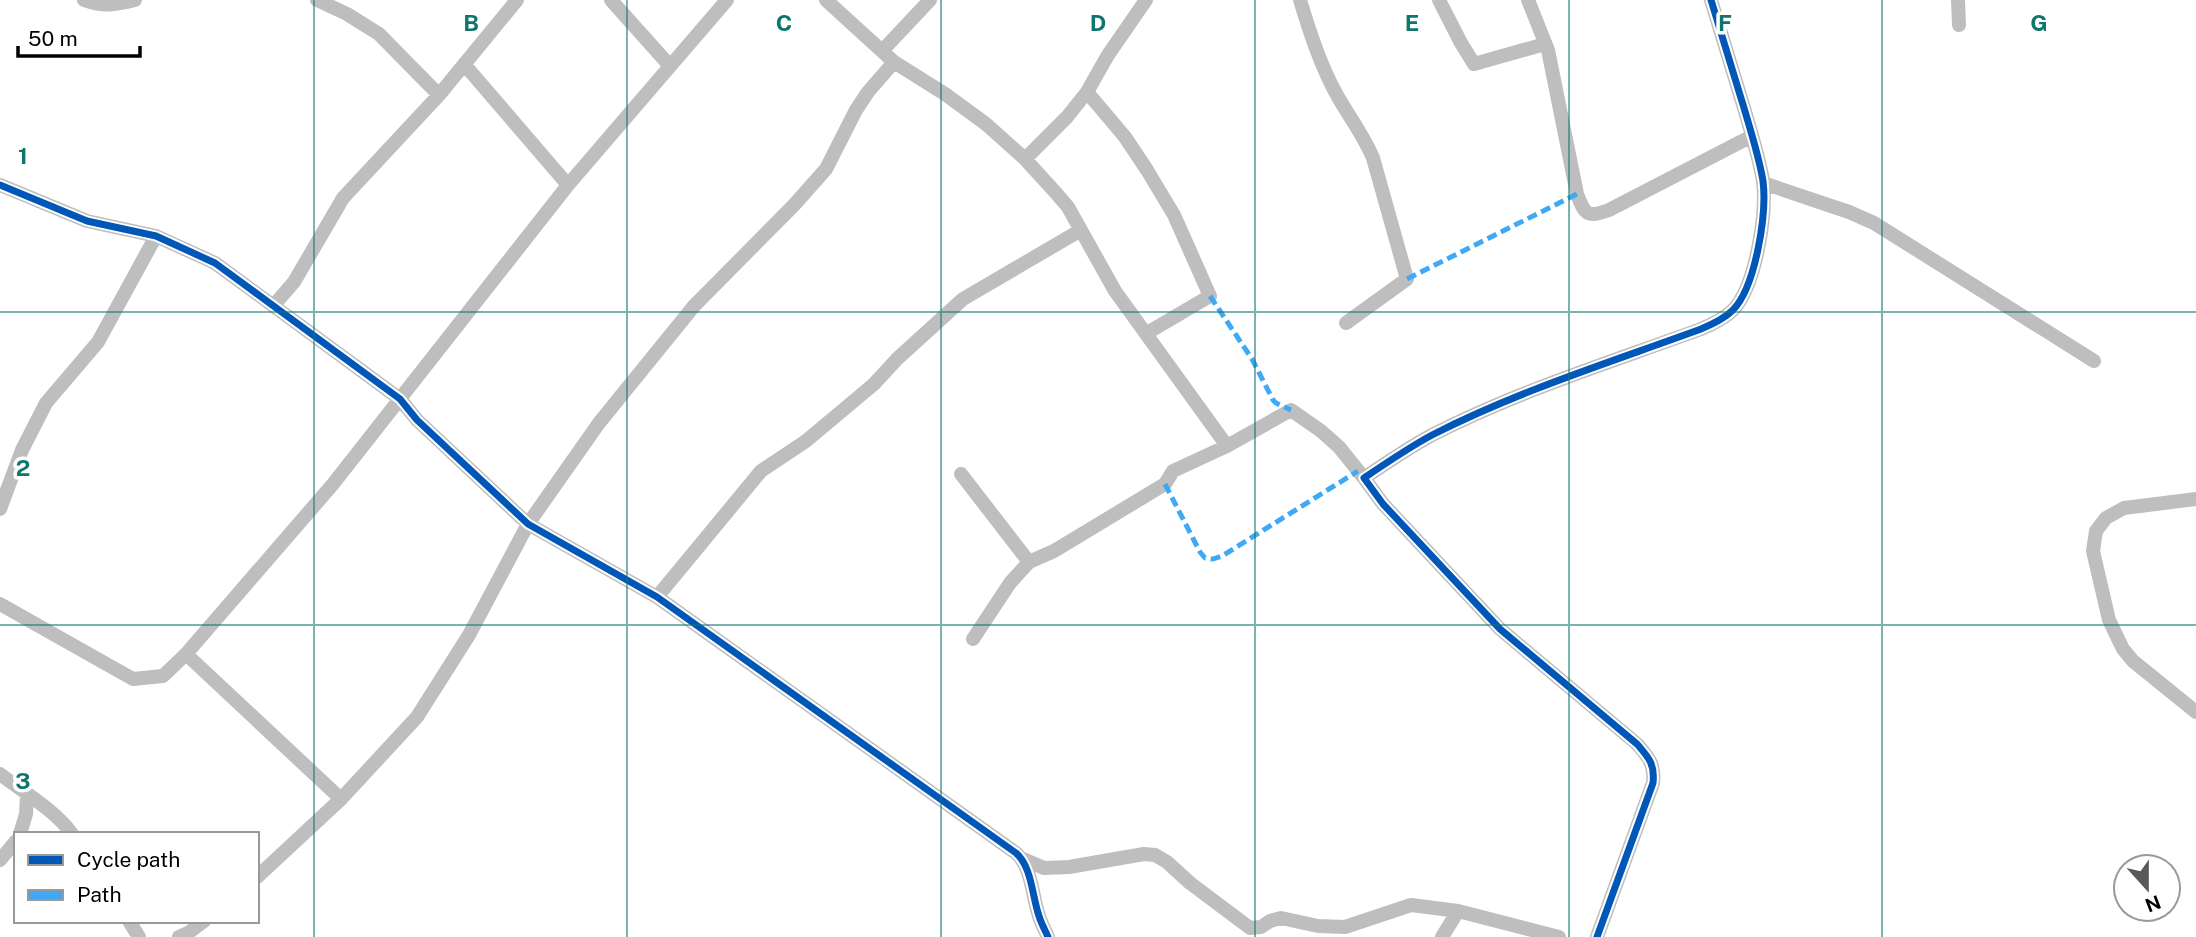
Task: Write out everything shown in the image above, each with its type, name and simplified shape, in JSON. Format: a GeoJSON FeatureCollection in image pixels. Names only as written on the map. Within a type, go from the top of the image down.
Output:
{"type":"FeatureCollection","features":[{"type":"Feature","properties":{"kind":"street"},"geometry":{"type":"LineString","coordinates":[[84,0],[97,5],[113,6],[135,0]]}},
{"type":"Feature","properties":{"kind":"street"},"geometry":{"type":"LineString","coordinates":[[317,0],[347,14],[379,34],[439,95]]}},
{"type":"Feature","properties":{"kind":"street"},"geometry":{"type":"LineString","coordinates":[[274,305],[294,282],[343,198],[439,95],[517,0]]}},
{"type":"Feature","properties":{"kind":"street"},"geometry":{"type":"LineString","coordinates":[[611,0],[670,66]]}},
{"type":"Feature","properties":{"kind":"street"},"geometry":{"type":"LineString","coordinates":[[0,604],[133,679],[163,676],[186,654],[333,484],[568,185],[727,0]]}},
{"type":"Feature","properties":{"kind":"street"},"geometry":{"type":"LineString","coordinates":[[826,0],[894,62],[946,94],[986,124],[1025,159],[1068,207],[1105,275],[1227,446]]}},
{"type":"Feature","properties":{"kind":"street"},"geometry":{"type":"LineString","coordinates":[[882,51],[930,0]]}},
{"type":"Feature","properties":{"kind":"street"},"geometry":{"type":"LineString","coordinates":[[1025,159],[1060,125],[1087,92],[1108,55],[1146,0]]}},
{"type":"Feature","properties":{"kind":"street"},"geometry":{"type":"LineString","coordinates":[[1300,0],[1323,66],[1338,96],[1366,140],[1373,158],[1407,279],[1346,323]]}},
{"type":"Feature","properties":{"kind":"street"},"geometry":{"type":"LineString","coordinates":[[1438,0],[1474,64],[1545,44]]}},
{"type":"Feature","properties":{"kind":"street"},"geometry":{"type":"LineString","coordinates":[[1528,0],[1545,44],[1577,194],[1584,211],[1595,215],[1609,210],[1752,135]]}},
{"type":"Feature","properties":{"kind":"street"},"geometry":{"type":"LineString","coordinates":[[1364,478],[1431,436],[1476,414],[1718,322],[1734,309],[1751,277],[1761,225],[1763,183],[1752,135],[1711,0]]}},
{"type":"Feature","properties":{"kind":"street"},"geometry":{"type":"LineString","coordinates":[[1958,0],[1959,25]]}},
{"type":"Feature","properties":{"kind":"street"},"geometry":{"type":"LineString","coordinates":[[259,875],[341,799],[417,717],[469,635],[528,524],[599,423],[694,306],[826,169],[856,110],[894,62]]}},
{"type":"Feature","properties":{"kind":"street"},"geometry":{"type":"LineString","coordinates":[[464,64],[568,185]]}},
{"type":"Feature","properties":{"kind":"street"},"geometry":{"type":"LineString","coordinates":[[1087,92],[1125,137],[1147,170],[1177,222],[1210,296],[1147,333]]}},
{"type":"Feature","properties":{"kind":"street"},"geometry":{"type":"LineString","coordinates":[[1763,183],[1874,223],[2094,361]]}},
{"type":"Feature","properties":{"kind":"street"},"geometry":{"type":"LineString","coordinates":[[0,185],[87,221],[156,236],[215,263],[400,399],[418,420],[528,524],[657,597],[1023,859],[1044,868],[1069,867],[1144,854],[1155,855],[1250,928],[1282,918],[1318,926],[1345,927],[1411,905],[1458,911],[1559,937]]}},
{"type":"Feature","properties":{"kind":"street"},"geometry":{"type":"LineString","coordinates":[[657,597],[761,471],[806,441],[874,384],[897,359],[963,299],[1081,230]]}},
{"type":"Feature","properties":{"kind":"street"},"geometry":{"type":"LineString","coordinates":[[0,509],[22,450],[46,403],[98,342],[156,236]]}},
{"type":"Feature","properties":{"kind":"street"},"geometry":{"type":"LineString","coordinates":[[973,639],[1010,583],[1029,562],[1054,551],[1165,484],[1172,471],[1227,446],[1291,410],[1339,447],[1383,504],[1500,629],[1637,744],[1655,769],[1653,783],[1597,937]]}},
{"type":"Feature","properties":{"kind":"street"},"geometry":{"type":"LineString","coordinates":[[961,474],[1029,562]]}},
{"type":"Feature","properties":{"kind":"street"},"geometry":{"type":"LineString","coordinates":[[2196,499],[2124,508],[2106,518],[2096,531],[2093,551],[2109,620],[2123,649],[2133,661],[2196,712]]}},
{"type":"Feature","properties":{"kind":"street"},"geometry":{"type":"LineString","coordinates":[[186,654],[341,799]]}},
{"type":"Feature","properties":{"kind":"street"},"geometry":{"type":"LineString","coordinates":[[0,774],[71,832]]}},
{"type":"Feature","properties":{"kind":"street"},"geometry":{"type":"LineString","coordinates":[[21,832],[26,814],[27,794]]}},
{"type":"Feature","properties":{"kind":"street"},"geometry":{"type":"LineString","coordinates":[[0,860],[14,843]]}},
{"type":"Feature","properties":{"kind":"street"},"geometry":{"type":"LineString","coordinates":[[1023,859],[1039,916],[1048,937]]}},
{"type":"Feature","properties":{"kind":"street"},"geometry":{"type":"LineString","coordinates":[[1442,937],[1458,911]]}},
{"type":"Feature","properties":{"kind":"street"},"geometry":{"type":"LineString","coordinates":[[179,937],[201,923]]}},
{"type":"Feature","properties":{"kind":"marked path"},"geometry":{"type":"LineString","coordinates":[[1407,279],[1577,194]]}},
{"type":"Feature","properties":{"kind":"marked path"},"geometry":{"type":"LineString","coordinates":[[1210,296],[1252,359],[1273,400],[1291,410]]}},
{"type":"Feature","properties":{"kind":"marked path"},"geometry":{"type":"LineString","coordinates":[[1165,484],[1200,552],[1205,558],[1213,559],[1222,556],[1358,471]]}},
{"type":"Feature","properties":{"kind":"cycle path"},"geometry":{"type":"LineString","coordinates":[[1597,937],[1653,783],[1650,762],[1637,744],[1500,629],[1383,504],[1364,478],[1423,440],[1465,419],[1565,378],[1718,321],[1733,310],[1741,299],[1754,267],[1758,248],[1763,211],[1763,181],[1752,135],[1711,0]]}},
{"type":"Feature","properties":{"kind":"cycle path"},"geometry":{"type":"LineString","coordinates":[[0,185],[87,221],[156,236],[215,263],[400,399],[417,420],[528,524],[657,597],[1016,853],[1025,866],[1048,937]]}}]}
